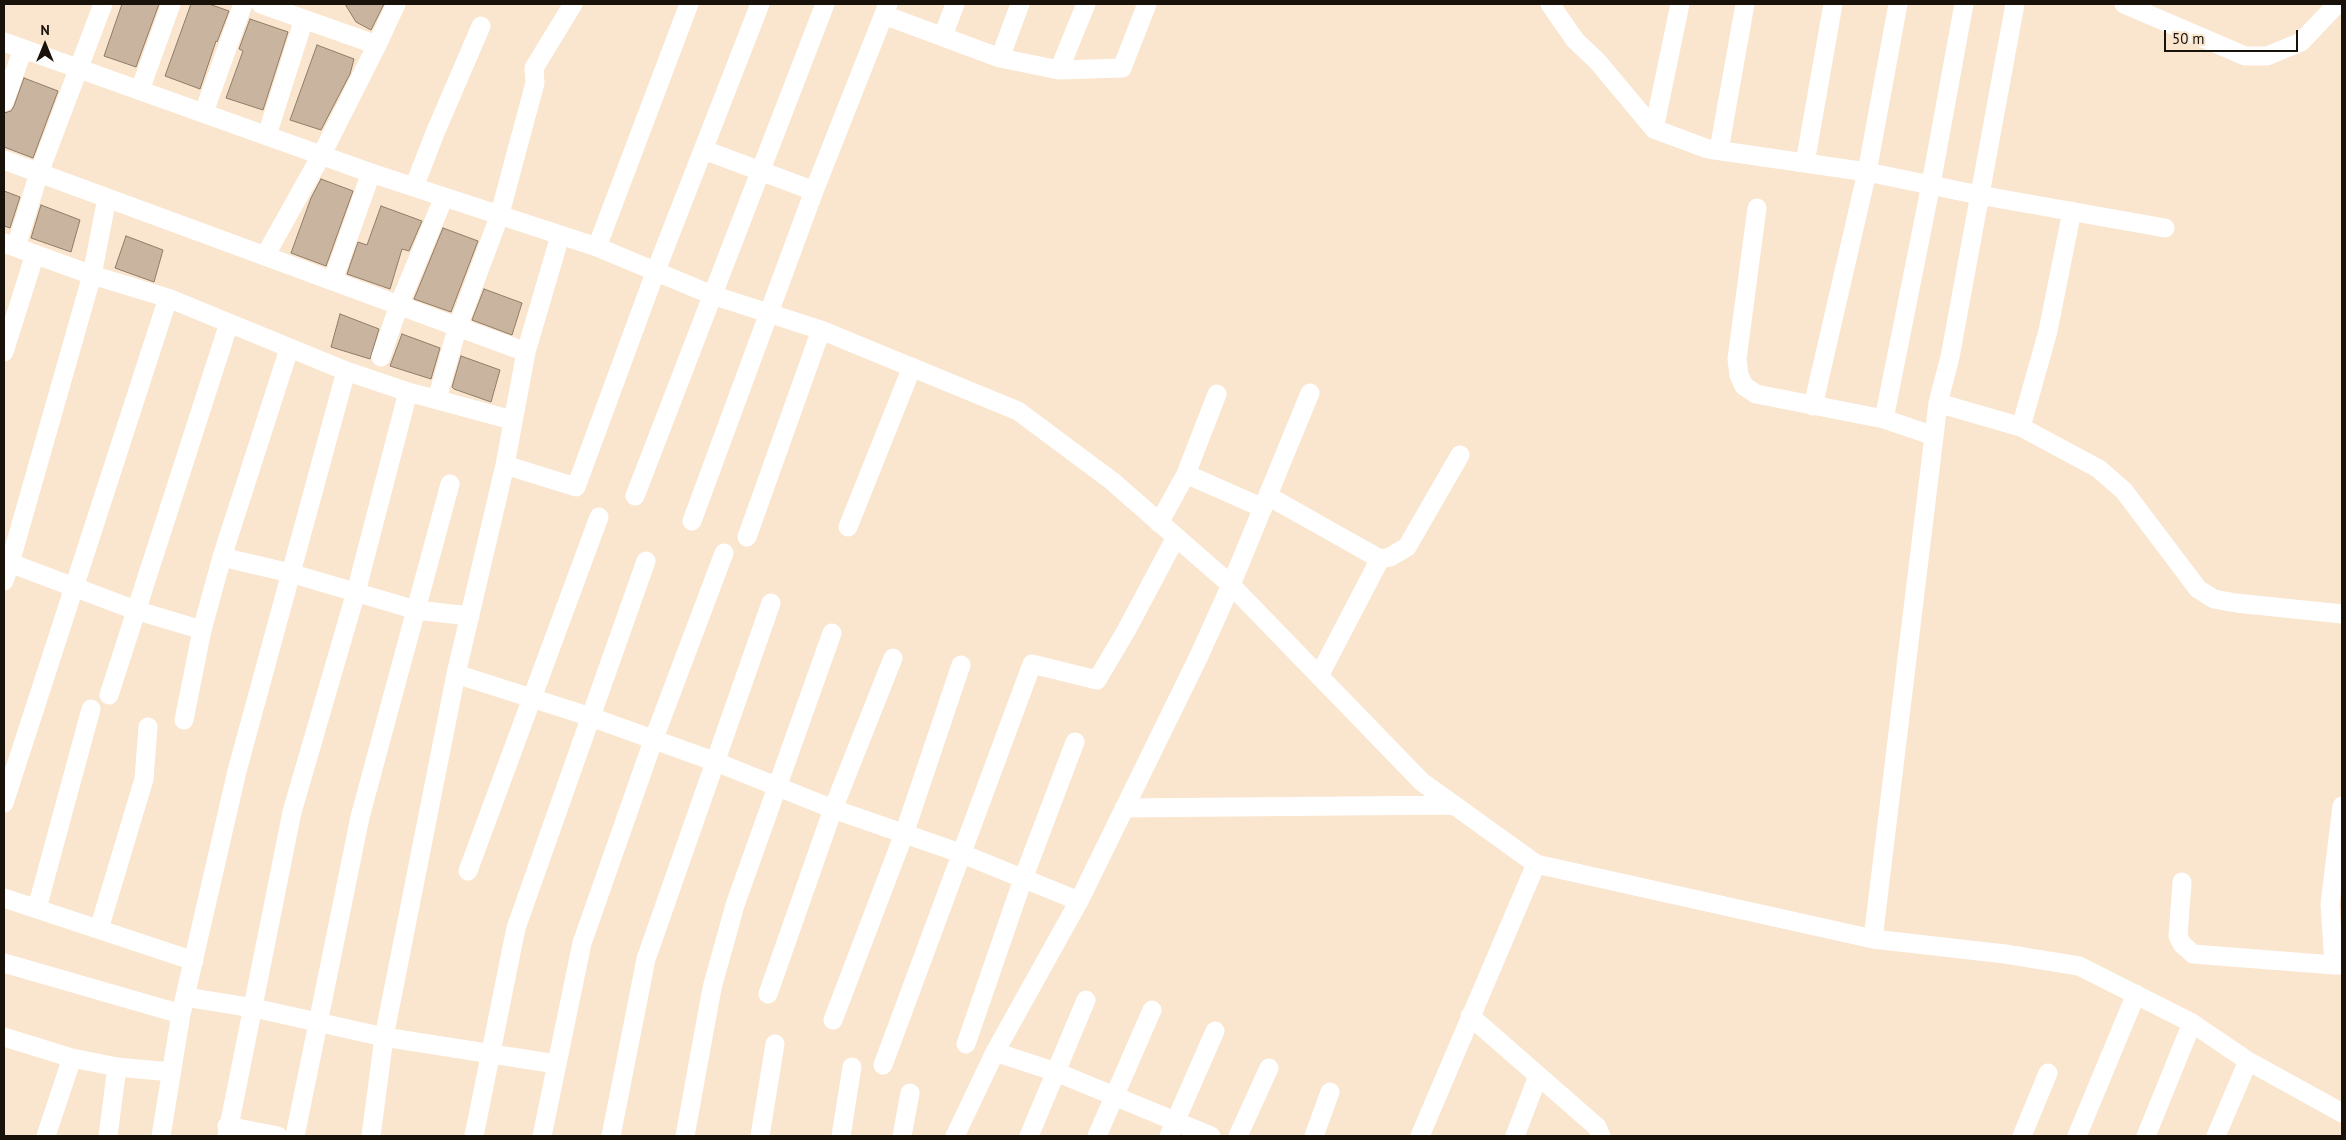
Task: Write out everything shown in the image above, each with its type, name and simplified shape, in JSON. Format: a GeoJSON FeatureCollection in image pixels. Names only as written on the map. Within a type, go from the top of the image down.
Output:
{"type":"FeatureCollection","features":[{"type":"Feature","properties":{"kind":"street"},"geometry":{"type":"LineString","coordinates":[[102,4],[10,245],[92,275],[168,298],[346,371],[408,392],[512,420]]}},
{"type":"Feature","properties":{"kind":"street"},"geometry":{"type":"LineString","coordinates":[[140,90],[171,4]]}},
{"type":"Feature","properties":{"kind":"street"},"geometry":{"type":"LineString","coordinates":[[204,112],[243,4]]}},
{"type":"Feature","properties":{"kind":"street"},"geometry":{"type":"LineString","coordinates":[[261,4],[377,46]]}},
{"type":"Feature","properties":{"kind":"street"},"geometry":{"type":"LineString","coordinates":[[265,256],[322,154],[377,46],[396,4]]}},
{"type":"Feature","properties":{"kind":"street"},"geometry":{"type":"LineString","coordinates":[[437,399],[457,329],[499,217],[535,83],[534,68],[573,4]]}},
{"type":"Feature","properties":{"kind":"street"},"geometry":{"type":"LineString","coordinates":[[597,247],[689,4]]}},
{"type":"Feature","properties":{"kind":"street"},"geometry":{"type":"LineString","coordinates":[[505,465],[576,487],[655,273],[760,4]]}},
{"type":"Feature","properties":{"kind":"street"},"geometry":{"type":"LineString","coordinates":[[635,496],[825,4]]}},
{"type":"Feature","properties":{"kind":"street"},"geometry":{"type":"LineString","coordinates":[[943,36],[955,4]]}},
{"type":"Feature","properties":{"kind":"street"},"geometry":{"type":"LineString","coordinates":[[1000,58],[1020,4]]}},
{"type":"Feature","properties":{"kind":"street"},"geometry":{"type":"LineString","coordinates":[[1059,70],[1086,4]]}},
{"type":"Feature","properties":{"kind":"street"},"geometry":{"type":"LineString","coordinates":[[692,521],[814,191],[886,9],[943,36],[1000,58],[1059,70],[1122,68],[1148,4]]}},
{"type":"Feature","properties":{"kind":"street"},"geometry":{"type":"LineString","coordinates":[[1550,4],[1575,40],[1598,62],[1654,129],[1718,150],[1867,172],[1979,195],[2165,228]]}},
{"type":"Feature","properties":{"kind":"street"},"geometry":{"type":"LineString","coordinates":[[1654,129],[1680,4]]}},
{"type":"Feature","properties":{"kind":"street"},"geometry":{"type":"LineString","coordinates":[[1718,150],[1745,4]]}},
{"type":"Feature","properties":{"kind":"street"},"geometry":{"type":"LineString","coordinates":[[1805,163],[1833,4]]}},
{"type":"Feature","properties":{"kind":"street"},"geometry":{"type":"LineString","coordinates":[[1813,406],[1867,172],[1898,4]]}},
{"type":"Feature","properties":{"kind":"street"},"geometry":{"type":"LineString","coordinates":[[1884,419],[1931,184],[1964,4]]}},
{"type":"Feature","properties":{"kind":"street"},"geometry":{"type":"LineString","coordinates":[[1873,939],[1938,403],[1950,357],[2014,4]]}},
{"type":"Feature","properties":{"kind":"street"},"geometry":{"type":"LineString","coordinates":[[2124,4],[2245,56],[2267,56],[2301,42],[2337,4]]}},
{"type":"Feature","properties":{"kind":"street"},"geometry":{"type":"LineString","coordinates":[[267,135],[304,19]]}},
{"type":"Feature","properties":{"kind":"street"},"geometry":{"type":"LineString","coordinates":[[414,188],[435,133],[482,26]]}},
{"type":"Feature","properties":{"kind":"street"},"geometry":{"type":"LineString","coordinates":[[4,42],[322,154],[370,173],[499,217],[597,247],[655,273],[712,295],[821,330],[1018,411],[1112,481],[1231,585],[1422,782],[1536,864],[1873,939],[2005,954],[2079,966],[2192,1023],[2248,1061],[2342,1113]]}},
{"type":"Feature","properties":{"kind":"street"},"geometry":{"type":"LineString","coordinates":[[4,102],[23,49]]}},
{"type":"Feature","properties":{"kind":"street"},"geometry":{"type":"LineString","coordinates":[[704,150],[761,173],[814,191]]}},
{"type":"Feature","properties":{"kind":"street"},"geometry":{"type":"LineString","coordinates":[[4,160],[333,280],[457,329],[526,352]]}},
{"type":"Feature","properties":{"kind":"street"},"geometry":{"type":"LineString","coordinates":[[333,280],[370,173]]}},
{"type":"Feature","properties":{"kind":"street"},"geometry":{"type":"LineString","coordinates":[[381,357],[399,305],[444,197]]}},
{"type":"Feature","properties":{"kind":"street"},"geometry":{"type":"LineString","coordinates":[[4,581],[7,562],[92,275],[107,198]]}},
{"type":"Feature","properties":{"kind":"street"},"geometry":{"type":"LineString","coordinates":[[1757,208],[1737,358],[1739,374],[1744,386],[1756,394],[1884,419],[1934,436]]}},
{"type":"Feature","properties":{"kind":"street"},"geometry":{"type":"LineString","coordinates":[[2021,427],[2048,331],[2072,212]]}},
{"type":"Feature","properties":{"kind":"street"},"geometry":{"type":"LineString","coordinates":[[370,1136],[384,1037],[456,674],[505,465],[526,352],[560,236]]}},
{"type":"Feature","properties":{"kind":"street"},"geometry":{"type":"LineString","coordinates":[[4,352],[35,254]]}},
{"type":"Feature","properties":{"kind":"street"},"geometry":{"type":"LineString","coordinates":[[4,803],[168,298]]}},
{"type":"Feature","properties":{"kind":"street"},"geometry":{"type":"LineString","coordinates":[[109,695],[229,323]]}},
{"type":"Feature","properties":{"kind":"street"},"geometry":{"type":"LineString","coordinates":[[747,537],[821,330]]}},
{"type":"Feature","properties":{"kind":"street"},"geometry":{"type":"LineString","coordinates":[[184,720],[202,630],[222,557],[290,349]]}},
{"type":"Feature","properties":{"kind":"street"},"geometry":{"type":"LineString","coordinates":[[848,527],[912,367]]}},
{"type":"Feature","properties":{"kind":"street"},"geometry":{"type":"LineString","coordinates":[[161,1136],[183,1006],[237,771],[346,371]]}},
{"type":"Feature","properties":{"kind":"street"},"geometry":{"type":"LineString","coordinates":[[278,1136],[227,1131],[254,1008],[292,812],[356,592],[408,392]]}},
{"type":"Feature","properties":{"kind":"street"},"geometry":{"type":"LineString","coordinates":[[955,1136],[995,1052],[1078,901],[1198,658],[1231,585],[1310,393]]}},
{"type":"Feature","properties":{"kind":"street"},"geometry":{"type":"LineString","coordinates":[[1159,523],[1186,474],[1217,394]]}},
{"type":"Feature","properties":{"kind":"street"},"geometry":{"type":"LineString","coordinates":[[1938,403],[2021,427],[2099,468],[2124,491],[2198,589],[2214,599],[2342,614]]}},
{"type":"Feature","properties":{"kind":"street"},"geometry":{"type":"LineString","coordinates":[[1186,474],[1265,502],[1380,559],[1390,558],[1407,547],[1460,455]]}},
{"type":"Feature","properties":{"kind":"street"},"geometry":{"type":"LineString","coordinates":[[295,1136],[360,817],[450,484]]}},
{"type":"Feature","properties":{"kind":"street"},"geometry":{"type":"LineString","coordinates":[[468,870],[599,517]]}},
{"type":"Feature","properties":{"kind":"street"},"geometry":{"type":"LineString","coordinates":[[883,1065],[960,853],[1032,664],[1097,680],[1126,631],[1176,537]]}},
{"type":"Feature","properties":{"kind":"street"},"geometry":{"type":"LineString","coordinates":[[542,1136],[582,944],[653,741],[724,553]]}},
{"type":"Feature","properties":{"kind":"street"},"geometry":{"type":"LineString","coordinates":[[222,557],[290,573],[416,610],[470,616]]}},
{"type":"Feature","properties":{"kind":"street"},"geometry":{"type":"LineString","coordinates":[[1319,676],[1380,559]]}},
{"type":"Feature","properties":{"kind":"street"},"geometry":{"type":"LineString","coordinates":[[474,1136],[516,928],[646,561]]}},
{"type":"Feature","properties":{"kind":"street"},"geometry":{"type":"LineString","coordinates":[[7,562],[135,610],[202,630]]}},
{"type":"Feature","properties":{"kind":"street"},"geometry":{"type":"LineString","coordinates":[[612,1136],[646,959],[771,603]]}},
{"type":"Feature","properties":{"kind":"street"},"geometry":{"type":"LineString","coordinates":[[685,1136],[712,988],[735,905],[832,633]]}},
{"type":"Feature","properties":{"kind":"street"},"geometry":{"type":"LineString","coordinates":[[768,994],[833,810],[893,658]]}},
{"type":"Feature","properties":{"kind":"street"},"geometry":{"type":"LineString","coordinates":[[833,1020],[904,834],[961,665]]}},
{"type":"Feature","properties":{"kind":"street"},"geometry":{"type":"LineString","coordinates":[[456,674],[591,717],[653,741],[716,762],[833,810],[960,853],[1078,901]]}},
{"type":"Feature","properties":{"kind":"street"},"geometry":{"type":"LineString","coordinates":[[38,908],[91,709]]}},
{"type":"Feature","properties":{"kind":"street"},"geometry":{"type":"LineString","coordinates":[[99,929],[144,779],[148,727]]}},
{"type":"Feature","properties":{"kind":"street"},"geometry":{"type":"LineString","coordinates":[[966,1044],[1022,878],[1074,742]]}},
{"type":"Feature","properties":{"kind":"street"},"geometry":{"type":"LineString","coordinates":[[1124,808],[1453,805]]}},
{"type":"Feature","properties":{"kind":"street"},"geometry":{"type":"LineString","coordinates":[[2182,882],[2178,936],[2182,944],[2193,954],[2338,965],[2330,904],[2342,806]]}},
{"type":"Feature","properties":{"kind":"street"},"geometry":{"type":"LineString","coordinates":[[1420,1136],[1536,864]]}},
{"type":"Feature","properties":{"kind":"street"},"geometry":{"type":"LineString","coordinates":[[4,898],[194,961]]}},
{"type":"Feature","properties":{"kind":"street"},"geometry":{"type":"LineString","coordinates":[[4,963],[183,1006],[254,1008],[384,1037],[556,1064]]}},
{"type":"Feature","properties":{"kind":"street"},"geometry":{"type":"LineString","coordinates":[[2077,1136],[2136,994]]}},
{"type":"Feature","properties":{"kind":"street"},"geometry":{"type":"LineString","coordinates":[[1029,1136],[1086,1000]]}},
{"type":"Feature","properties":{"kind":"street"},"geometry":{"type":"LineString","coordinates":[[1097,1136],[1152,1010]]}},
{"type":"Feature","properties":{"kind":"street"},"geometry":{"type":"LineString","coordinates":[[1470,1016],[1538,1076],[1597,1133]]}},
{"type":"Feature","properties":{"kind":"street"},"geometry":{"type":"LineString","coordinates":[[2146,1136],[2192,1023]]}},
{"type":"Feature","properties":{"kind":"street"},"geometry":{"type":"LineString","coordinates":[[1172,1128],[1214,1031]]}},
{"type":"Feature","properties":{"kind":"street"},"geometry":{"type":"LineString","coordinates":[[4,1037],[72,1058],[116,1067],[171,1072]]}},
{"type":"Feature","properties":{"kind":"street"},"geometry":{"type":"LineString","coordinates":[[760,1136],[775,1044]]}},
{"type":"Feature","properties":{"kind":"street"},"geometry":{"type":"LineString","coordinates":[[995,1052],[1056,1072],[1116,1096],[1172,1128],[1211,1136]]}},
{"type":"Feature","properties":{"kind":"street"},"geometry":{"type":"LineString","coordinates":[[46,1136],[72,1058]]}},
{"type":"Feature","properties":{"kind":"street"},"geometry":{"type":"LineString","coordinates":[[2216,1136],[2248,1061]]}},
{"type":"Feature","properties":{"kind":"street"},"geometry":{"type":"LineString","coordinates":[[108,1136],[116,1067]]}},
{"type":"Feature","properties":{"kind":"street"},"geometry":{"type":"LineString","coordinates":[[841,1136],[852,1067]]}},
{"type":"Feature","properties":{"kind":"street"},"geometry":{"type":"LineString","coordinates":[[1238,1136],[1269,1068]]}},
{"type":"Feature","properties":{"kind":"street"},"geometry":{"type":"LineString","coordinates":[[2022,1136],[2048,1073]]}},
{"type":"Feature","properties":{"kind":"street"},"geometry":{"type":"LineString","coordinates":[[1515,1136],[1538,1076]]}},
{"type":"Feature","properties":{"kind":"street"},"geometry":{"type":"LineString","coordinates":[[1314,1136],[1330,1092]]}},
{"type":"Feature","properties":{"kind":"street"},"geometry":{"type":"LineString","coordinates":[[902,1136],[910,1093]]}},
{"type":"Feature","properties":{"kind":"building"},"geometry":{"type":"Polygon","coordinates":[[[122,4],[159,4],[136,67],[104,56],[122,4]]]}},
{"type":"Feature","properties":{"kind":"building"},"geometry":{"type":"Polygon","coordinates":[[[191,4],[209,4],[229,11],[216,41],[200,89],[165,76],[191,4]]]}},
{"type":"Feature","properties":{"kind":"building"},"geometry":{"type":"Polygon","coordinates":[[[345,4],[384,4],[371,30],[356,22],[345,4]]]}},
{"type":"Feature","properties":{"kind":"building"},"geometry":{"type":"Polygon","coordinates":[[[250,19],[288,32],[263,110],[226,98],[243,51],[239,49],[250,19]]]}},
{"type":"Feature","properties":{"kind":"building"},"geometry":{"type":"Polygon","coordinates":[[[317,45],[354,59],[350,74],[321,130],[290,120],[317,45]]]}},
{"type":"Feature","properties":{"kind":"building"},"geometry":{"type":"Polygon","coordinates":[[[24,78],[58,91],[33,158],[4,147],[4,113],[11,111],[14,106],[24,78]]]}},
{"type":"Feature","properties":{"kind":"building"},"geometry":{"type":"Polygon","coordinates":[[[321,179],[353,191],[326,266],[291,253],[311,198],[321,179]]]}},
{"type":"Feature","properties":{"kind":"building"},"geometry":{"type":"Polygon","coordinates":[[[4,191],[20,197],[10,228],[4,226],[4,191]]]}},
{"type":"Feature","properties":{"kind":"building"},"geometry":{"type":"Polygon","coordinates":[[[41,205],[80,220],[71,252],[31,238],[41,205]]]}},
{"type":"Feature","properties":{"kind":"building"},"geometry":{"type":"Polygon","coordinates":[[[381,206],[422,221],[409,251],[402,249],[390,289],[347,274],[358,242],[367,245],[381,206]]]}},
{"type":"Feature","properties":{"kind":"building"},"geometry":{"type":"Polygon","coordinates":[[[443,228],[478,241],[451,312],[414,299],[443,228]]]}},
{"type":"Feature","properties":{"kind":"building"},"geometry":{"type":"Polygon","coordinates":[[[126,236],[163,250],[154,282],[115,268],[126,236]]]}},
{"type":"Feature","properties":{"kind":"building"},"geometry":{"type":"Polygon","coordinates":[[[484,289],[522,303],[512,335],[472,320],[484,289]]]}},
{"type":"Feature","properties":{"kind":"building"},"geometry":{"type":"Polygon","coordinates":[[[340,314],[379,329],[370,359],[331,347],[340,314]]]}},
{"type":"Feature","properties":{"kind":"building"},"geometry":{"type":"Polygon","coordinates":[[[402,334],[440,348],[431,379],[390,366],[402,334]]]}},
{"type":"Feature","properties":{"kind":"building"},"geometry":{"type":"Polygon","coordinates":[[[461,356],[500,370],[491,402],[452,387],[461,356]]]}}]}
